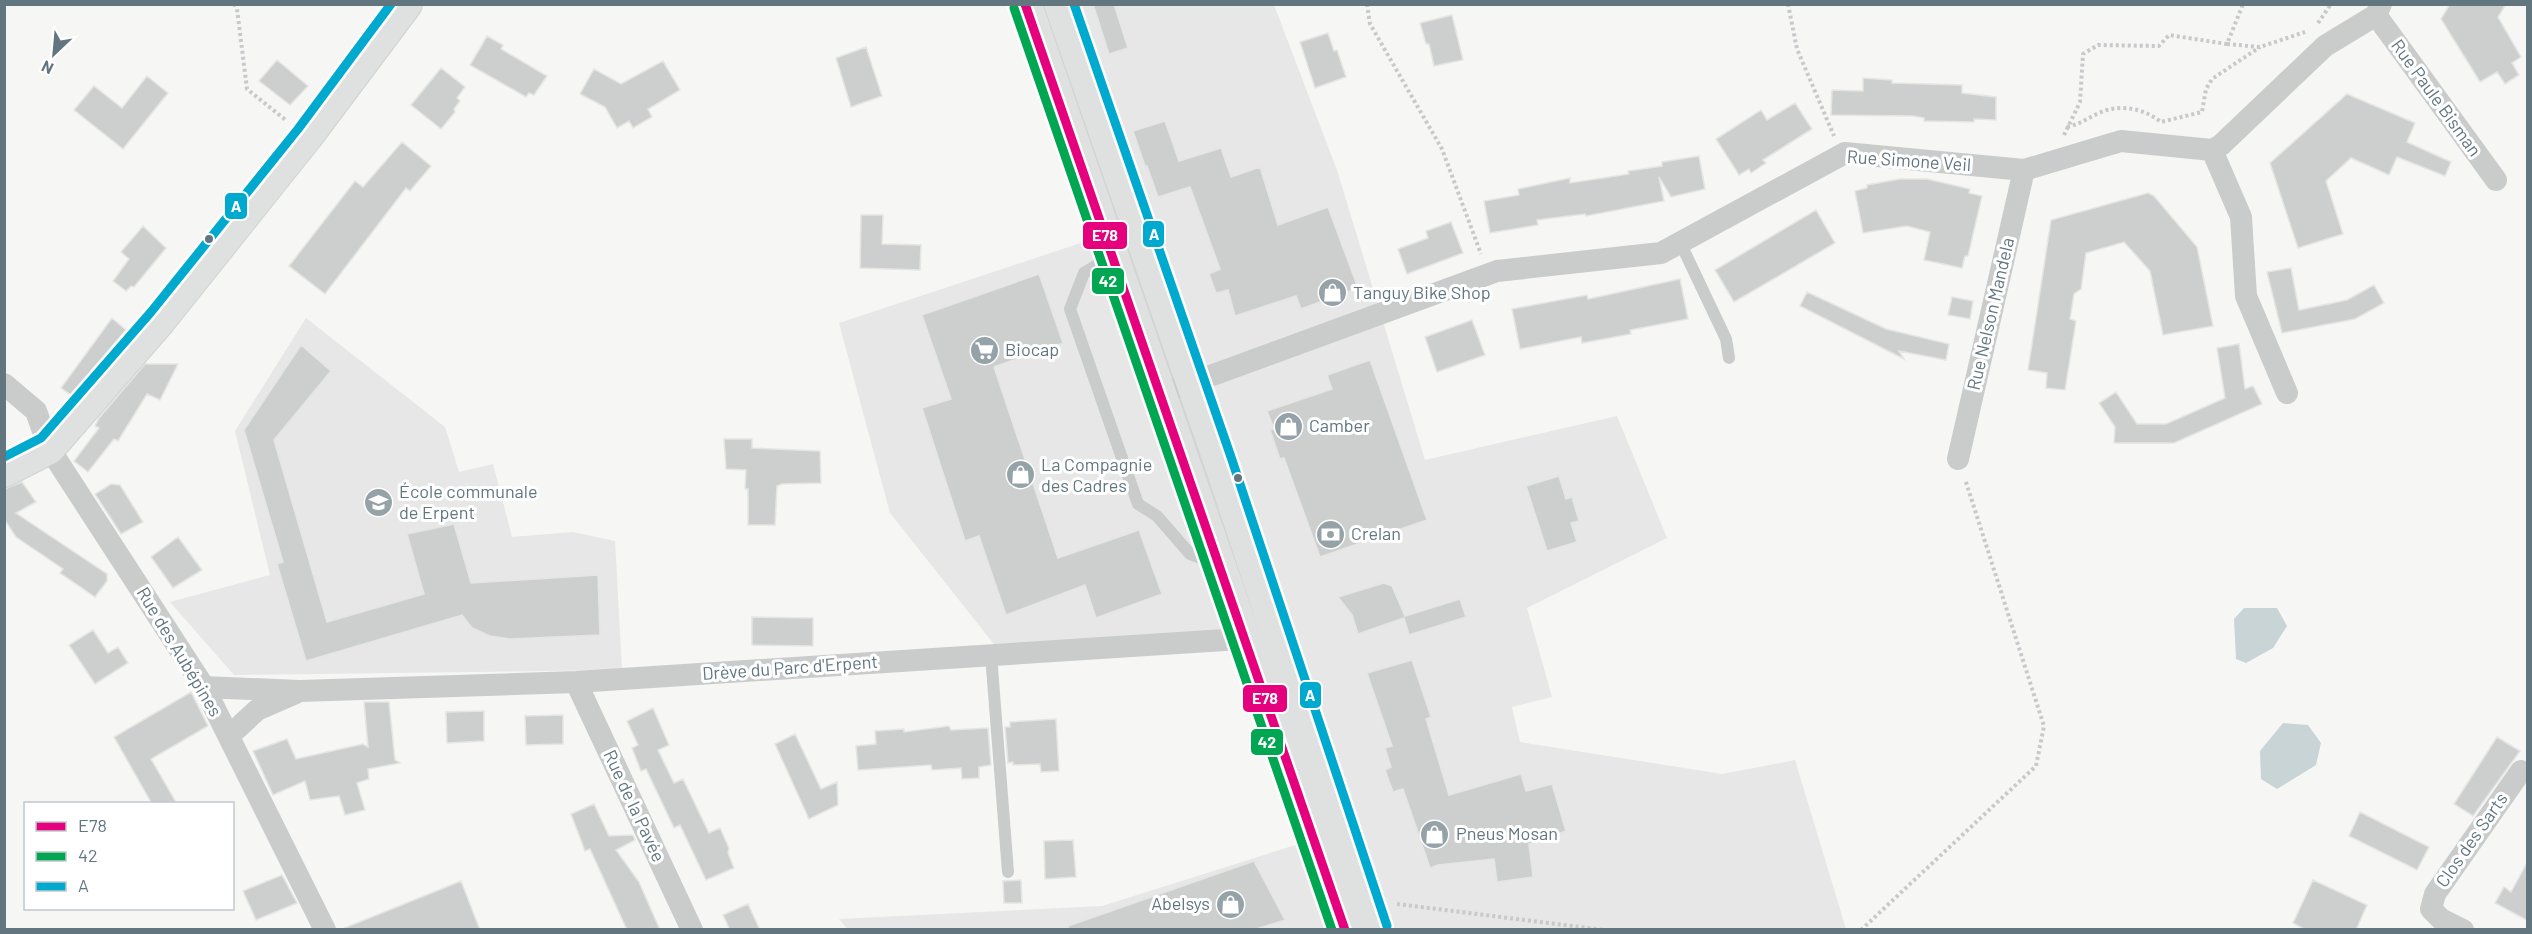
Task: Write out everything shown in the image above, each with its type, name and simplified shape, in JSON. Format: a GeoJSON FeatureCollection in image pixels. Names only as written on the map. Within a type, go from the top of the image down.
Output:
{"type":"FeatureCollection","features":[{"type":"Feature","properties":{"kind":"main road"},"geometry":{"type":"LineString","coordinates":[[1025,4],[1345,930]]}},
{"type":"Feature","properties":{"kind":"main road"},"geometry":{"type":"LineString","coordinates":[[1061,4],[1279,634],[1371,915]]}},
{"type":"Feature","properties":{"kind":"street"},"geometry":{"type":"LineString","coordinates":[[4,471],[49,448],[160,320],[307,136],[406,4]]}},
{"type":"Feature","properties":{"kind":"street"},"geometry":{"type":"LineString","coordinates":[[2287,393],[2246,296],[2241,217],[2212,150],[2221,145],[2325,46],[2379,10]]}},
{"type":"Feature","properties":{"kind":"street","name":"Rue Paule Bisman"},"geometry":{"type":"LineString","coordinates":[[2379,10],[2496,180]]}},
{"type":"Feature","properties":{"kind":"street","name":"Rue Simone Veil"},"geometry":{"type":"LineString","coordinates":[[1161,394],[1497,271],[1661,253],[1845,153],[2033,167],[2121,141],[2212,150]]}},
{"type":"Feature","properties":{"kind":"street","name":"Rue Nelson Mandela"},"geometry":{"type":"LineString","coordinates":[[1958,459],[2033,167]]}},
{"type":"Feature","properties":{"kind":"street","name":"Rue des Aubépines"},"geometry":{"type":"LineString","coordinates":[[4,384],[36,411],[49,448],[204,687],[325,930]]}},
{"type":"Feature","properties":{"kind":"street","name":"Drève du Parc d'Erpent"},"geometry":{"type":"LineString","coordinates":[[204,687],[300,691],[576,682],[1244,639],[1279,634]]}},
{"type":"Feature","properties":{"kind":"street","name":"Rue de la Pavée"},"geometry":{"type":"LineString","coordinates":[[576,682],[692,930]]}},
{"type":"Feature","properties":{"kind":"street","name":"Drève du Parc d'Erpent"},"geometry":{"type":"LineString","coordinates":[[229,736],[257,710],[300,691]]}},
{"type":"Feature","properties":{"kind":"street","name":"Clos des Sarts"},"geometry":{"type":"LineString","coordinates":[[2463,930],[2440,919],[2431,909],[2435,894],[2521,771]]}},
{"type":"Feature","properties":{"kind":"lane"},"geometry":{"type":"LineString","coordinates":[[1680,242],[1726,339],[1729,358]]}},
{"type":"Feature","properties":{"kind":"lane"},"geometry":{"type":"LineString","coordinates":[[1113,255],[1084,273],[1070,309],[1137,504],[1157,516],[1190,554],[1218,563]]}},
{"type":"Feature","properties":{"kind":"lane"},"geometry":{"type":"LineString","coordinates":[[991,656],[1008,872]]}},
{"type":"Feature","properties":{"kind":"path"},"geometry":{"type":"LineString","coordinates":[[234,4],[237,9],[247,89],[307,136]]}},
{"type":"Feature","properties":{"kind":"path"},"geometry":{"type":"LineString","coordinates":[[1367,4],[1370,24],[1442,149],[1489,274]]}},
{"type":"Feature","properties":{"kind":"path"},"geometry":{"type":"LineString","coordinates":[[1788,4],[1797,49],[1832,134],[1845,153]]}},
{"type":"Feature","properties":{"kind":"path"},"geometry":{"type":"LineString","coordinates":[[2228,44],[2243,4]]}},
{"type":"Feature","properties":{"kind":"path"},"geometry":{"type":"LineString","coordinates":[[2067,127],[2080,125],[2107,110],[2132,108],[2151,114],[2161,122],[2202,112],[2206,89],[2212,79],[2260,47],[2312,30],[2331,4]]}},
{"type":"Feature","properties":{"kind":"path"},"geometry":{"type":"LineString","coordinates":[[2033,167],[2067,127],[2080,102],[2083,54],[2098,45],[2159,46],[2169,36],[2260,47]]}},
{"type":"Feature","properties":{"kind":"path"},"geometry":{"type":"LineString","coordinates":[[1861,930],[2036,766],[2044,726],[1958,459]]}},
{"type":"Feature","properties":{"kind":"path"},"geometry":{"type":"LineString","coordinates":[[1371,915],[1604,930]]}},
{"type":"Feature","properties":{"kind":"shaded area"},"geometry":{"type":"Polygon","coordinates":[[[1026,5],[1274,5],[1337,170],[1425,460],[1617,416],[1667,538],[1527,608],[1552,697],[1512,707],[1520,742],[1722,774],[1795,760],[1846,929],[848,930],[839,919],[1102,906],[1305,842],[1233,632],[997,648],[890,513],[839,323],[1105,235],[1026,5]]]}},
{"type":"Feature","properties":{"kind":"shaded area","name":"École communale de Erpent"},"geometry":{"type":"Polygon","coordinates":[[[306,318],[445,427],[459,472],[493,464],[512,537],[573,532],[615,541],[622,670],[234,675],[170,602],[270,575],[235,431],[306,318]]]}},
{"type":"Feature","properties":{"kind":"shaded area"},"geometry":{"type":"Polygon","coordinates":[[[2244,608],[2277,608],[2287,626],[2273,648],[2246,663],[2236,659],[2234,619],[2244,608]]]}},
{"type":"Feature","properties":{"kind":"shaded area"},"geometry":{"type":"Polygon","coordinates":[[[2283,723],[2308,725],[2321,743],[2316,765],[2277,789],[2261,779],[2260,751],[2283,723]]]}},
{"type":"Feature","properties":{"kind":"building"},"geometry":{"type":"Polygon","coordinates":[[[1093,4],[1114,4],[1128,48],[1109,54],[1093,4]]]}},
{"type":"Feature","properties":{"kind":"building"},"geometry":{"type":"Polygon","coordinates":[[[2450,4],[2506,4],[2498,17],[2521,57],[2512,63],[2519,75],[2505,84],[2497,72],[2480,82],[2441,19],[2450,4]]]}},
{"type":"Feature","properties":{"kind":"building"},"geometry":{"type":"Polygon","coordinates":[[[1452,15],[1463,60],[1434,66],[1429,44],[1426,44],[1420,23],[1452,15]]]}},
{"type":"Feature","properties":{"kind":"building"},"geometry":{"type":"Polygon","coordinates":[[[1328,33],[1334,51],[1337,50],[1346,77],[1315,88],[1300,42],[1328,33]]]}},
{"type":"Feature","properties":{"kind":"building"},"geometry":{"type":"Polygon","coordinates":[[[487,36],[503,45],[501,49],[547,76],[534,95],[529,93],[526,97],[470,65],[487,36]]]}},
{"type":"Feature","properties":{"kind":"building"},"geometry":{"type":"Polygon","coordinates":[[[866,47],[882,96],[851,107],[836,58],[866,47]]]}},
{"type":"Feature","properties":{"kind":"building"},"geometry":{"type":"Polygon","coordinates":[[[277,60],[308,86],[290,105],[259,81],[277,60]]]}},
{"type":"Feature","properties":{"kind":"building"},"geometry":{"type":"Polygon","coordinates":[[[663,61],[680,90],[648,109],[652,117],[633,128],[629,121],[617,128],[605,107],[580,94],[594,69],[621,84],[663,61]]]}},
{"type":"Feature","properties":{"kind":"building"},"geometry":{"type":"Polygon","coordinates":[[[441,68],[465,87],[457,98],[460,101],[454,109],[455,112],[441,129],[411,105],[441,68]]]}},
{"type":"Feature","properties":{"kind":"building"},"geometry":{"type":"Polygon","coordinates":[[[147,76],[168,93],[123,149],[74,110],[94,86],[122,108],[147,76]]]}},
{"type":"Feature","properties":{"kind":"building"},"geometry":{"type":"Polygon","coordinates":[[[1863,78],[1892,80],[1892,83],[1962,85],[1962,93],[1996,97],[1996,120],[1924,121],[1924,118],[1913,116],[1831,115],[1832,90],[1863,91],[1863,78]]]}},
{"type":"Feature","properties":{"kind":"building"},"geometry":{"type":"Polygon","coordinates":[[[2347,94],[2415,123],[2407,142],[2451,162],[2445,176],[2397,157],[2389,175],[2351,158],[2326,181],[2343,234],[2298,248],[2270,163],[2347,94]]]}},
{"type":"Feature","properties":{"kind":"building"},"geometry":{"type":"Polygon","coordinates":[[[1795,103],[1812,129],[1763,160],[1766,163],[1751,173],[1749,169],[1739,175],[1716,139],[1761,110],[1767,120],[1795,103]]]}},
{"type":"Feature","properties":{"kind":"building"},"geometry":{"type":"Polygon","coordinates":[[[1165,121],[1179,161],[1221,148],[1231,177],[1260,167],[1278,225],[1328,207],[1358,288],[1301,309],[1296,296],[1235,316],[1228,290],[1216,293],[1209,274],[1220,269],[1190,187],[1158,197],[1147,166],[1145,166],[1133,131],[1165,121]]]}},
{"type":"Feature","properties":{"kind":"building"},"geometry":{"type":"Polygon","coordinates":[[[402,142],[431,166],[410,191],[406,188],[325,294],[289,266],[355,181],[363,187],[402,142]]]}},
{"type":"Feature","properties":{"kind":"building"},"geometry":{"type":"Polygon","coordinates":[[[1699,156],[1705,189],[1671,197],[1659,177],[1664,201],[1586,216],[1585,214],[1537,220],[1538,225],[1490,233],[1484,201],[1519,195],[1518,189],[1570,178],[1570,183],[1629,174],[1628,171],[1662,166],[1662,162],[1699,156]]]}},
{"type":"Feature","properties":{"kind":"building"},"geometry":{"type":"Polygon","coordinates":[[[1900,179],[1927,179],[1970,189],[1969,193],[1982,196],[1968,256],[1965,256],[1962,268],[1924,260],[1930,232],[1907,226],[1863,233],[1855,191],[1867,188],[1867,185],[1900,179]]]}},
{"type":"Feature","properties":{"kind":"building"},"geometry":{"type":"Polygon","coordinates":[[[2148,193],[2154,196],[2197,247],[2213,326],[2163,335],[2150,271],[2124,242],[2086,253],[2081,289],[2074,294],[2070,319],[2076,321],[2065,390],[2046,388],[2047,373],[2028,370],[2051,220],[2148,193]]]}},
{"type":"Feature","properties":{"kind":"building"},"geometry":{"type":"Polygon","coordinates":[[[1816,210],[1835,243],[1734,302],[1715,270],[1816,210]]]}},
{"type":"Feature","properties":{"kind":"building"},"geometry":{"type":"Polygon","coordinates":[[[861,215],[883,215],[882,244],[921,245],[920,270],[860,268],[861,215]]]}},
{"type":"Feature","properties":{"kind":"building"},"geometry":{"type":"Polygon","coordinates":[[[1451,222],[1463,253],[1407,274],[1398,249],[1428,238],[1426,231],[1451,222]]]}},
{"type":"Feature","properties":{"kind":"building"},"geometry":{"type":"Polygon","coordinates":[[[143,226],[166,248],[134,287],[131,286],[126,291],[113,281],[129,259],[121,252],[143,226]]]}},
{"type":"Feature","properties":{"kind":"building"},"geometry":{"type":"Polygon","coordinates":[[[2291,268],[2299,310],[2347,300],[2374,285],[2384,303],[2355,319],[2282,333],[2267,272],[2291,268]]]}},
{"type":"Feature","properties":{"kind":"building"},"geometry":{"type":"Polygon","coordinates":[[[1039,274],[1063,343],[994,367],[1058,558],[1139,530],[1162,594],[1096,618],[1085,585],[1006,615],[979,536],[965,541],[922,408],[951,399],[922,315],[1039,274]]]}},
{"type":"Feature","properties":{"kind":"building"},"geometry":{"type":"Polygon","coordinates":[[[1680,279],[1688,319],[1630,330],[1631,334],[1582,343],[1581,337],[1520,349],[1512,309],[1587,295],[1588,299],[1680,279]]]}},
{"type":"Feature","properties":{"kind":"building"},"geometry":{"type":"Polygon","coordinates":[[[1807,292],[1886,329],[1949,344],[1946,360],[1899,351],[1904,359],[1800,306],[1807,292]]]}},
{"type":"Feature","properties":{"kind":"building"},"geometry":{"type":"Polygon","coordinates":[[[1952,297],[1973,301],[1970,319],[1948,315],[1952,297]]]}},
{"type":"Feature","properties":{"kind":"building"},"geometry":{"type":"Polygon","coordinates":[[[112,318],[126,330],[71,395],[61,388],[112,318]]]}},
{"type":"Feature","properties":{"kind":"building"},"geometry":{"type":"Polygon","coordinates":[[[1472,320],[1485,355],[1437,372],[1425,337],[1472,320]]]}},
{"type":"Feature","properties":{"kind":"building"},"geometry":{"type":"Polygon","coordinates":[[[2239,344],[2245,389],[2253,386],[2262,404],[2174,443],[2114,443],[2115,427],[2099,403],[2116,392],[2137,424],[2166,424],[2225,398],[2217,348],[2239,344]]]}},
{"type":"Feature","properties":{"kind":"building"},"geometry":{"type":"Polygon","coordinates":[[[301,345],[331,371],[274,440],[327,622],[424,594],[407,534],[454,524],[471,583],[598,575],[600,635],[510,639],[490,636],[472,628],[462,615],[306,661],[277,564],[283,562],[244,430],[301,345]]]}},
{"type":"Feature","properties":{"kind":"building"},"geometry":{"type":"Polygon","coordinates":[[[1370,360],[1427,520],[1320,557],[1284,458],[1280,459],[1270,430],[1274,429],[1267,411],[1332,389],[1327,375],[1370,360]]]}},
{"type":"Feature","properties":{"kind":"building"},"geometry":{"type":"Polygon","coordinates":[[[145,364],[178,364],[160,400],[147,394],[118,441],[114,439],[88,472],[74,461],[99,428],[95,426],[99,418],[145,364]]]}},
{"type":"Feature","properties":{"kind":"building"},"geometry":{"type":"Polygon","coordinates":[[[724,439],[752,439],[752,448],[820,451],[821,483],[777,486],[775,525],[748,525],[746,470],[726,469],[724,439]]]}},
{"type":"Feature","properties":{"kind":"building"},"geometry":{"type":"Polygon","coordinates":[[[1559,476],[1566,499],[1572,497],[1579,521],[1571,523],[1577,542],[1547,551],[1526,486],[1559,476]]]}},
{"type":"Feature","properties":{"kind":"building"},"geometry":{"type":"Polygon","coordinates":[[[22,482],[36,502],[16,513],[107,574],[107,581],[95,597],[60,573],[63,569],[16,537],[4,519],[4,489],[22,482]]]}},
{"type":"Feature","properties":{"kind":"building"},"geometry":{"type":"Polygon","coordinates":[[[111,484],[120,485],[143,522],[121,534],[95,494],[111,484]]]}},
{"type":"Feature","properties":{"kind":"building"},"geometry":{"type":"Polygon","coordinates":[[[178,537],[202,570],[173,588],[151,557],[178,537]]]}},
{"type":"Feature","properties":{"kind":"building"},"geometry":{"type":"Polygon","coordinates":[[[1384,583],[1392,586],[1405,616],[1460,599],[1466,617],[1409,635],[1404,618],[1358,634],[1352,615],[1338,597],[1384,583]]]}},
{"type":"Feature","properties":{"kind":"building"},"geometry":{"type":"Polygon","coordinates":[[[752,617],[813,618],[813,646],[752,645],[752,617]]]}},
{"type":"Feature","properties":{"kind":"building"},"geometry":{"type":"Polygon","coordinates":[[[93,630],[108,653],[118,647],[128,663],[95,684],[69,645],[93,630]]]}},
{"type":"Feature","properties":{"kind":"building"},"geometry":{"type":"Polygon","coordinates":[[[1412,660],[1431,717],[1426,719],[1449,795],[1521,774],[1526,791],[1552,784],[1566,831],[1529,844],[1533,877],[1497,882],[1494,859],[1438,865],[1430,868],[1403,789],[1393,792],[1385,770],[1391,767],[1385,748],[1392,746],[1367,673],[1412,660]]]}},
{"type":"Feature","properties":{"kind":"building"},"geometry":{"type":"Polygon","coordinates":[[[191,692],[208,726],[151,759],[176,802],[151,802],[114,737],[191,692]]]}},
{"type":"Feature","properties":{"kind":"building"},"geometry":{"type":"Polygon","coordinates":[[[364,702],[389,702],[395,760],[400,763],[368,769],[369,779],[357,783],[365,810],[345,815],[339,796],[310,800],[305,781],[273,795],[253,751],[287,739],[296,759],[363,744],[368,747],[364,702]]]}},
{"type":"Feature","properties":{"kind":"building"},"geometry":{"type":"Polygon","coordinates":[[[653,708],[669,745],[658,750],[674,783],[683,779],[709,833],[720,828],[729,848],[728,853],[734,868],[706,880],[680,825],[674,828],[646,769],[641,771],[632,748],[638,745],[627,721],[653,708]]]}},
{"type":"Feature","properties":{"kind":"building"},"geometry":{"type":"Polygon","coordinates":[[[484,711],[484,741],[447,743],[446,712],[484,711]]]}},
{"type":"Feature","properties":{"kind":"building"},"geometry":{"type":"Polygon","coordinates":[[[563,715],[563,744],[526,745],[525,716],[563,715]]]}},
{"type":"Feature","properties":{"kind":"building"},"geometry":{"type":"Polygon","coordinates":[[[1056,719],[1059,771],[1041,772],[1040,764],[1013,765],[1013,762],[1008,763],[1005,727],[1010,727],[1010,722],[1056,719]]]}},
{"type":"Feature","properties":{"kind":"building"},"geometry":{"type":"Polygon","coordinates":[[[949,726],[951,730],[988,728],[991,765],[979,767],[979,778],[962,779],[961,768],[932,770],[931,765],[858,770],[856,746],[876,744],[875,731],[904,729],[904,732],[949,726]]]}},
{"type":"Feature","properties":{"kind":"building"},"geometry":{"type":"Polygon","coordinates":[[[795,734],[821,789],[837,782],[838,805],[809,819],[775,744],[795,734]]]}},
{"type":"Feature","properties":{"kind":"building"},"geometry":{"type":"Polygon","coordinates":[[[2497,737],[2520,751],[2473,816],[2454,804],[2497,737]]]}},
{"type":"Feature","properties":{"kind":"building"},"geometry":{"type":"Polygon","coordinates":[[[594,804],[609,836],[633,835],[635,840],[616,850],[639,882],[660,930],[627,930],[590,849],[585,851],[571,814],[594,804]]]}},
{"type":"Feature","properties":{"kind":"building"},"geometry":{"type":"Polygon","coordinates":[[[2360,812],[2429,847],[2417,870],[2349,836],[2360,812]]]}},
{"type":"Feature","properties":{"kind":"building"},"geometry":{"type":"Polygon","coordinates":[[[1073,840],[1076,877],[1045,879],[1044,841],[1073,840]]]}},
{"type":"Feature","properties":{"kind":"building","name":"Abelsys"},"geometry":{"type":"Polygon","coordinates":[[[1254,861],[1285,920],[1253,930],[1069,930],[1068,926],[1254,861]]]}},
{"type":"Feature","properties":{"kind":"building"},"geometry":{"type":"Polygon","coordinates":[[[2528,861],[2528,921],[2495,903],[2504,887],[2511,892],[2528,861]]]}},
{"type":"Feature","properties":{"kind":"building"},"geometry":{"type":"Polygon","coordinates":[[[282,875],[297,903],[256,920],[243,891],[282,875]]]}},
{"type":"Feature","properties":{"kind":"building"},"geometry":{"type":"Polygon","coordinates":[[[1021,880],[1022,903],[1004,903],[1003,881],[1021,880]]]}},
{"type":"Feature","properties":{"kind":"building"},"geometry":{"type":"Polygon","coordinates":[[[2313,880],[2367,905],[2356,930],[2306,930],[2293,923],[2313,880]]]}},
{"type":"Feature","properties":{"kind":"building"},"geometry":{"type":"Polygon","coordinates":[[[461,881],[480,930],[342,930],[342,929],[461,881]]]}},
{"type":"Feature","properties":{"kind":"building"},"geometry":{"type":"Polygon","coordinates":[[[748,904],[760,930],[730,930],[723,915],[748,904]]]}},
{"type":"Feature","properties":{"kind":"transit line","name":"A"},"geometry":{"type":"LineString","coordinates":[[4,457],[41,438],[151,312],[298,129],[391,4]]}},
{"type":"Feature","properties":{"kind":"transit line","name":"E78"},"geometry":{"type":"LineString","coordinates":[[1025,4],[1345,930]]}},
{"type":"Feature","properties":{"kind":"transit line","name":"A"},"geometry":{"type":"LineString","coordinates":[[1074,4],[1231,457],[1387,926]]}},
{"type":"Feature","properties":{"kind":"transit line","name":"42"},"geometry":{"type":"LineString","coordinates":[[1014,8],[1332,930]]}},
{"type":"Feature","properties":{"kind":"place","name":"Tanguy Bike Shop"},"geometry":{"type":"Point","coordinates":[1332,293]}},
{"type":"Feature","properties":{"kind":"place","name":"Biocap"},"geometry":{"type":"Point","coordinates":[984,350]}},
{"type":"Feature","properties":{"kind":"place","name":"Camber"},"geometry":{"type":"Point","coordinates":[1288,426]}},
{"type":"Feature","properties":{"kind":"place","name":"La Compagnie des Cadres"},"geometry":{"type":"Point","coordinates":[1020,475]}},
{"type":"Feature","properties":{"kind":"place","name":"École communale de Erpent"},"geometry":{"type":"Point","coordinates":[378,502]}},
{"type":"Feature","properties":{"kind":"place","name":"Crelan"},"geometry":{"type":"Point","coordinates":[1330,534]}},
{"type":"Feature","properties":{"kind":"place","name":"Pneus Mosan"},"geometry":{"type":"Point","coordinates":[1435,834]}},
{"type":"Feature","properties":{"kind":"place","name":"Abelsys"},"geometry":{"type":"Point","coordinates":[1231,904]}}]}
